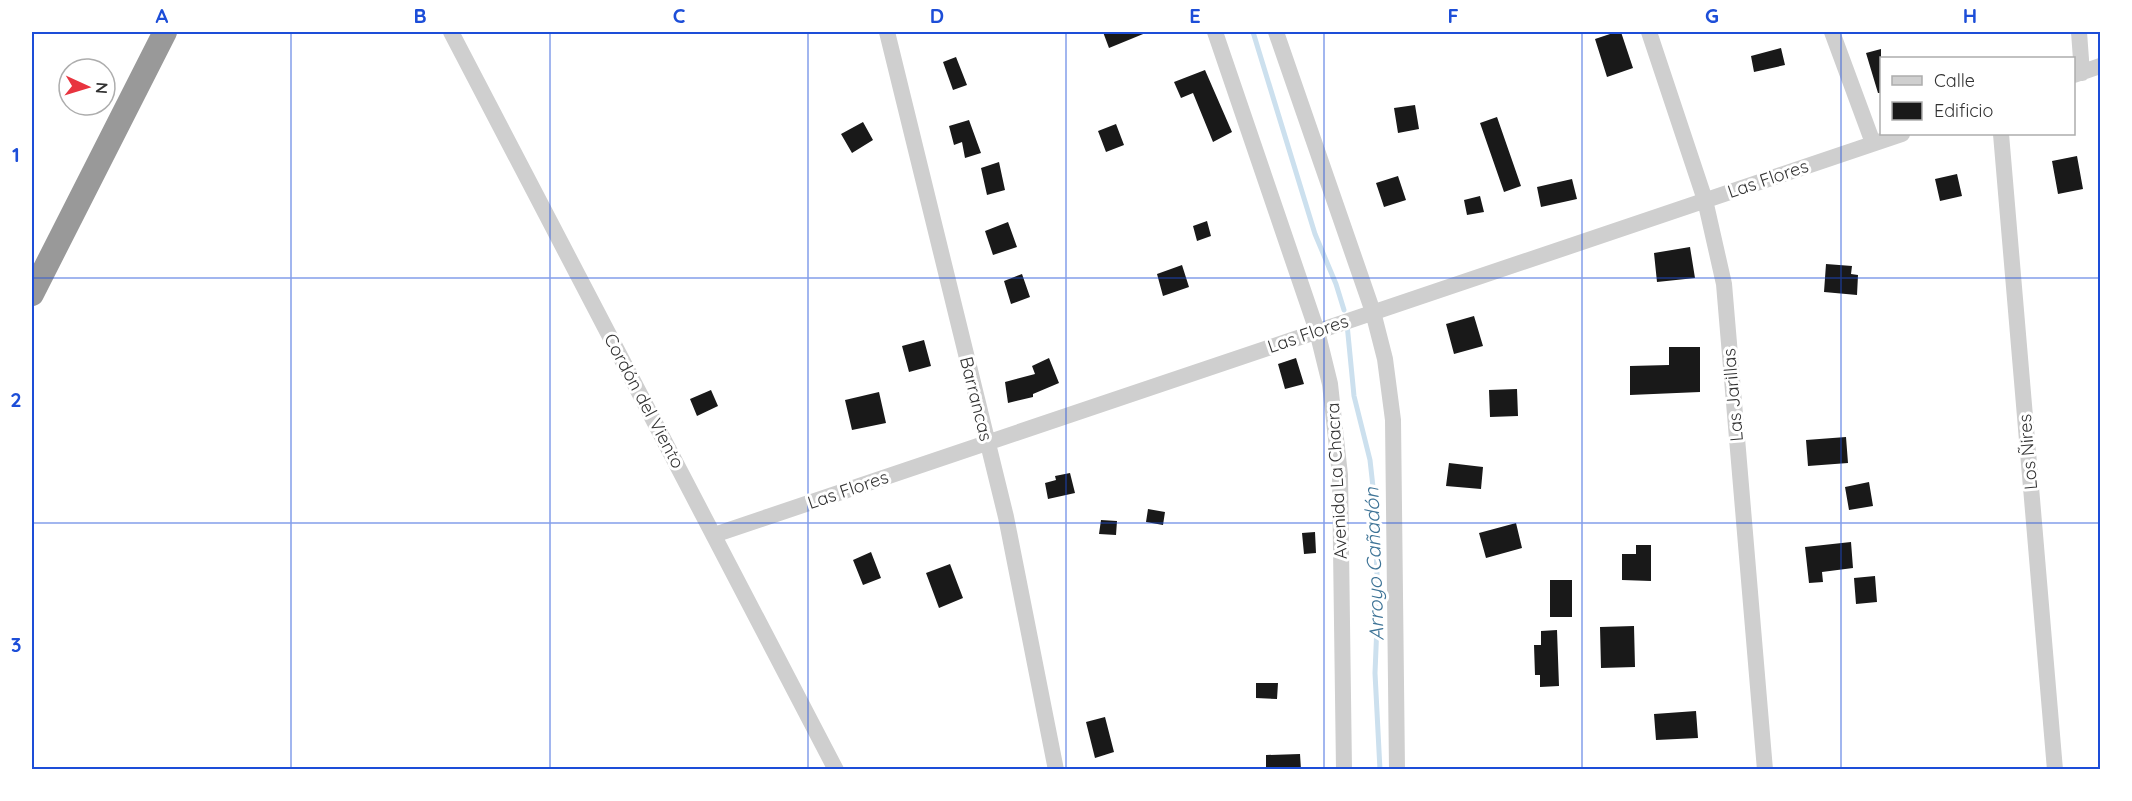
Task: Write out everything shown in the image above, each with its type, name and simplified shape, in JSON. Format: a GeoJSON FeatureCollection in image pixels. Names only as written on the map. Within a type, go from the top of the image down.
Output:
{"type":"FeatureCollection","features":[{"type":"Feature","properties":{"kind":"highway"},"geometry":{"type":"LineString","coordinates":[[32,294],[165,32]]}},
{"type":"Feature","properties":{"kind":"street","name":"Cordón del Viento"},"geometry":{"type":"LineString","coordinates":[[451,32],[836,770]]}},
{"type":"Feature","properties":{"kind":"street","name":"Barrancas"},"geometry":{"type":"LineString","coordinates":[[887,32],[1014,557],[1056,770]]}},
{"type":"Feature","properties":{"kind":"street","name":"Avenida La Chacra"},"geometry":{"type":"LineString","coordinates":[[1215,32],[1317,331],[1330,384],[1338,444],[1344,770]]}},
{"type":"Feature","properties":{"kind":"street"},"geometry":{"type":"LineString","coordinates":[[1276,32],[1373,312],[1385,359],[1393,420],[1397,770]]}},
{"type":"Feature","properties":{"kind":"street","name":"Las Jarillas"},"geometry":{"type":"LineString","coordinates":[[1649,32],[1705,200],[1724,284],[1765,770]]}},
{"type":"Feature","properties":{"kind":"street"},"geometry":{"type":"LineString","coordinates":[[1832,32],[1873,143]]}},
{"type":"Feature","properties":{"kind":"street"},"geometry":{"type":"LineString","coordinates":[[2079,32],[2078,74],[2100,66]]}},
{"type":"Feature","properties":{"kind":"street","name":"Las Flores"},"geometry":{"type":"LineString","coordinates":[[714,535],[1899,135]]}},
{"type":"Feature","properties":{"kind":"street","name":"Los Ñires"},"geometry":{"type":"LineString","coordinates":[[2001,135],[2055,770]]}},
{"type":"Feature","properties":{"kind":"building"},"geometry":{"type":"Polygon","coordinates":[[[1103,32],[1148,32],[1109,48],[1103,32]]]}},
{"type":"Feature","properties":{"kind":"building"},"geometry":{"type":"Polygon","coordinates":[[[1621,32],[1633,68],[1607,77],[1595,39],[1621,32]]]}},
{"type":"Feature","properties":{"kind":"building"},"geometry":{"type":"Polygon","coordinates":[[[1781,48],[1785,65],[1754,72],[1751,56],[1781,48]]]}},
{"type":"Feature","properties":{"kind":"building"},"geometry":{"type":"Polygon","coordinates":[[[1881,49],[1880,93],[1878,93],[1866,53],[1881,49]]]}},
{"type":"Feature","properties":{"kind":"building"},"geometry":{"type":"Polygon","coordinates":[[[956,57],[967,85],[953,90],[943,62],[956,57]]]}},
{"type":"Feature","properties":{"kind":"building"},"geometry":{"type":"Polygon","coordinates":[[[1205,70],[1232,132],[1213,142],[1193,93],[1181,98],[1174,82],[1205,70]]]}},
{"type":"Feature","properties":{"kind":"building"},"geometry":{"type":"Polygon","coordinates":[[[1415,105],[1419,129],[1398,133],[1394,108],[1415,105]]]}},
{"type":"Feature","properties":{"kind":"building"},"geometry":{"type":"Polygon","coordinates":[[[1497,117],[1521,186],[1504,192],[1480,123],[1497,117]]]}},
{"type":"Feature","properties":{"kind":"building"},"geometry":{"type":"Polygon","coordinates":[[[969,120],[981,153],[965,158],[962,142],[954,145],[949,126],[969,120]]]}},
{"type":"Feature","properties":{"kind":"building"},"geometry":{"type":"Polygon","coordinates":[[[863,122],[873,140],[852,153],[841,134],[863,122]]]}},
{"type":"Feature","properties":{"kind":"building"},"geometry":{"type":"Polygon","coordinates":[[[1116,124],[1124,145],[1106,152],[1098,131],[1116,124]]]}},
{"type":"Feature","properties":{"kind":"building"},"geometry":{"type":"Polygon","coordinates":[[[2077,156],[2083,189],[2058,194],[2052,161],[2077,156]]]}},
{"type":"Feature","properties":{"kind":"building"},"geometry":{"type":"Polygon","coordinates":[[[999,162],[1005,190],[987,195],[981,168],[999,162]]]}},
{"type":"Feature","properties":{"kind":"building"},"geometry":{"type":"Polygon","coordinates":[[[1957,174],[1962,196],[1940,201],[1935,179],[1957,174]]]}},
{"type":"Feature","properties":{"kind":"building"},"geometry":{"type":"Polygon","coordinates":[[[1398,176],[1406,200],[1384,207],[1376,183],[1398,176]]]}},
{"type":"Feature","properties":{"kind":"building"},"geometry":{"type":"Polygon","coordinates":[[[1572,179],[1577,199],[1541,207],[1537,187],[1572,179]]]}},
{"type":"Feature","properties":{"kind":"building"},"geometry":{"type":"Polygon","coordinates":[[[1480,196],[1484,212],[1467,215],[1464,200],[1480,196]]]}},
{"type":"Feature","properties":{"kind":"building"},"geometry":{"type":"Polygon","coordinates":[[[1207,221],[1211,236],[1197,241],[1193,226],[1207,221]]]}},
{"type":"Feature","properties":{"kind":"building"},"geometry":{"type":"Polygon","coordinates":[[[1008,222],[1017,247],[993,255],[985,231],[1008,222]]]}},
{"type":"Feature","properties":{"kind":"building"},"geometry":{"type":"Polygon","coordinates":[[[1690,247],[1695,278],[1657,282],[1654,253],[1690,247]]]}},
{"type":"Feature","properties":{"kind":"building"},"geometry":{"type":"Polygon","coordinates":[[[1826,264],[1852,266],[1851,274],[1858,275],[1857,295],[1824,292],[1826,264]]]}},
{"type":"Feature","properties":{"kind":"building"},"geometry":{"type":"Polygon","coordinates":[[[1182,265],[1189,287],[1163,296],[1157,274],[1182,265]]]}},
{"type":"Feature","properties":{"kind":"building"},"geometry":{"type":"Polygon","coordinates":[[[1022,274],[1030,297],[1011,304],[1004,281],[1022,274]]]}},
{"type":"Feature","properties":{"kind":"building"},"geometry":{"type":"Polygon","coordinates":[[[1474,316],[1483,346],[1454,354],[1446,324],[1474,316]]]}},
{"type":"Feature","properties":{"kind":"building"},"geometry":{"type":"Polygon","coordinates":[[[924,340],[931,366],[909,372],[902,346],[924,340]]]}},
{"type":"Feature","properties":{"kind":"building"},"geometry":{"type":"Polygon","coordinates":[[[1669,347],[1700,347],[1700,392],[1630,395],[1630,366],[1669,365],[1669,347]]]}},
{"type":"Feature","properties":{"kind":"building"},"geometry":{"type":"Polygon","coordinates":[[[1049,358],[1059,383],[1033,394],[1033,397],[1008,403],[1005,382],[1035,374],[1032,366],[1049,358]]]}},
{"type":"Feature","properties":{"kind":"building"},"geometry":{"type":"Polygon","coordinates":[[[1296,358],[1304,384],[1285,389],[1278,364],[1296,358]]]}},
{"type":"Feature","properties":{"kind":"building"},"geometry":{"type":"Polygon","coordinates":[[[1517,389],[1518,416],[1490,417],[1489,390],[1517,389]]]}},
{"type":"Feature","properties":{"kind":"building"},"geometry":{"type":"Polygon","coordinates":[[[711,390],[718,406],[697,416],[690,399],[711,390]]]}},
{"type":"Feature","properties":{"kind":"building"},"geometry":{"type":"Polygon","coordinates":[[[879,392],[886,423],[852,430],[845,400],[879,392]]]}},
{"type":"Feature","properties":{"kind":"building"},"geometry":{"type":"Polygon","coordinates":[[[1846,437],[1848,463],[1808,466],[1806,440],[1846,437]]]}},
{"type":"Feature","properties":{"kind":"building"},"geometry":{"type":"Polygon","coordinates":[[[1449,463],[1483,467],[1481,489],[1446,486],[1449,463]]]}},
{"type":"Feature","properties":{"kind":"building"},"geometry":{"type":"Polygon","coordinates":[[[1070,473],[1075,493],[1048,499],[1045,483],[1056,480],[1055,476],[1070,473]]]}},
{"type":"Feature","properties":{"kind":"building"},"geometry":{"type":"Polygon","coordinates":[[[1869,482],[1873,506],[1849,510],[1845,487],[1869,482]]]}},
{"type":"Feature","properties":{"kind":"building"},"geometry":{"type":"Polygon","coordinates":[[[1148,509],[1165,512],[1163,525],[1146,522],[1148,509]]]}},
{"type":"Feature","properties":{"kind":"building"},"geometry":{"type":"Polygon","coordinates":[[[1101,520],[1117,521],[1116,535],[1099,534],[1101,520]]]}},
{"type":"Feature","properties":{"kind":"building"},"geometry":{"type":"Polygon","coordinates":[[[1516,523],[1522,548],[1486,558],[1479,533],[1516,523]]]}},
{"type":"Feature","properties":{"kind":"building"},"geometry":{"type":"Polygon","coordinates":[[[1315,532],[1316,553],[1304,554],[1302,533],[1315,532]]]}},
{"type":"Feature","properties":{"kind":"building"},"geometry":{"type":"Polygon","coordinates":[[[1851,542],[1853,568],[1822,572],[1823,582],[1809,583],[1805,547],[1851,542]]]}},
{"type":"Feature","properties":{"kind":"building"},"geometry":{"type":"Polygon","coordinates":[[[1636,545],[1651,545],[1651,581],[1622,580],[1622,554],[1636,554],[1636,545]]]}},
{"type":"Feature","properties":{"kind":"building"},"geometry":{"type":"Polygon","coordinates":[[[871,552],[881,578],[863,585],[853,560],[871,552]]]}},
{"type":"Feature","properties":{"kind":"building"},"geometry":{"type":"Polygon","coordinates":[[[950,564],[963,598],[939,608],[926,573],[950,564]]]}},
{"type":"Feature","properties":{"kind":"building"},"geometry":{"type":"Polygon","coordinates":[[[1875,576],[1877,602],[1856,604],[1854,578],[1875,576]]]}},
{"type":"Feature","properties":{"kind":"building"},"geometry":{"type":"Polygon","coordinates":[[[1550,580],[1572,580],[1572,617],[1550,617],[1550,580]]]}},
{"type":"Feature","properties":{"kind":"building"},"geometry":{"type":"Polygon","coordinates":[[[1634,626],[1635,667],[1601,668],[1600,627],[1634,626]]]}},
{"type":"Feature","properties":{"kind":"building"},"geometry":{"type":"Polygon","coordinates":[[[1557,630],[1559,686],[1540,687],[1540,675],[1535,675],[1534,645],[1541,645],[1541,631],[1557,630]]]}},
{"type":"Feature","properties":{"kind":"building"},"geometry":{"type":"Polygon","coordinates":[[[1256,683],[1278,683],[1277,699],[1256,698],[1256,683]]]}},
{"type":"Feature","properties":{"kind":"building"},"geometry":{"type":"Polygon","coordinates":[[[1696,711],[1698,738],[1656,740],[1654,714],[1696,711]]]}},
{"type":"Feature","properties":{"kind":"building"},"geometry":{"type":"Polygon","coordinates":[[[1105,717],[1114,752],[1095,758],[1086,722],[1105,717]]]}},
{"type":"Feature","properties":{"kind":"building"},"geometry":{"type":"Polygon","coordinates":[[[1300,754],[1301,770],[1266,770],[1266,755],[1300,754]]]}},
{"type":"Feature","properties":{"kind":"waterway","name":"Arroyo Cañadón"},"geometry":{"type":"LineString","coordinates":[[1253,32],[1315,234],[1344,310]]}},
{"type":"Feature","properties":{"kind":"waterway","name":"Arroyo Cañadón"},"geometry":{"type":"LineString","coordinates":[[1347,324],[1354,396],[1370,460],[1374,496],[1378,600],[1375,673],[1380,770]]}}]}
